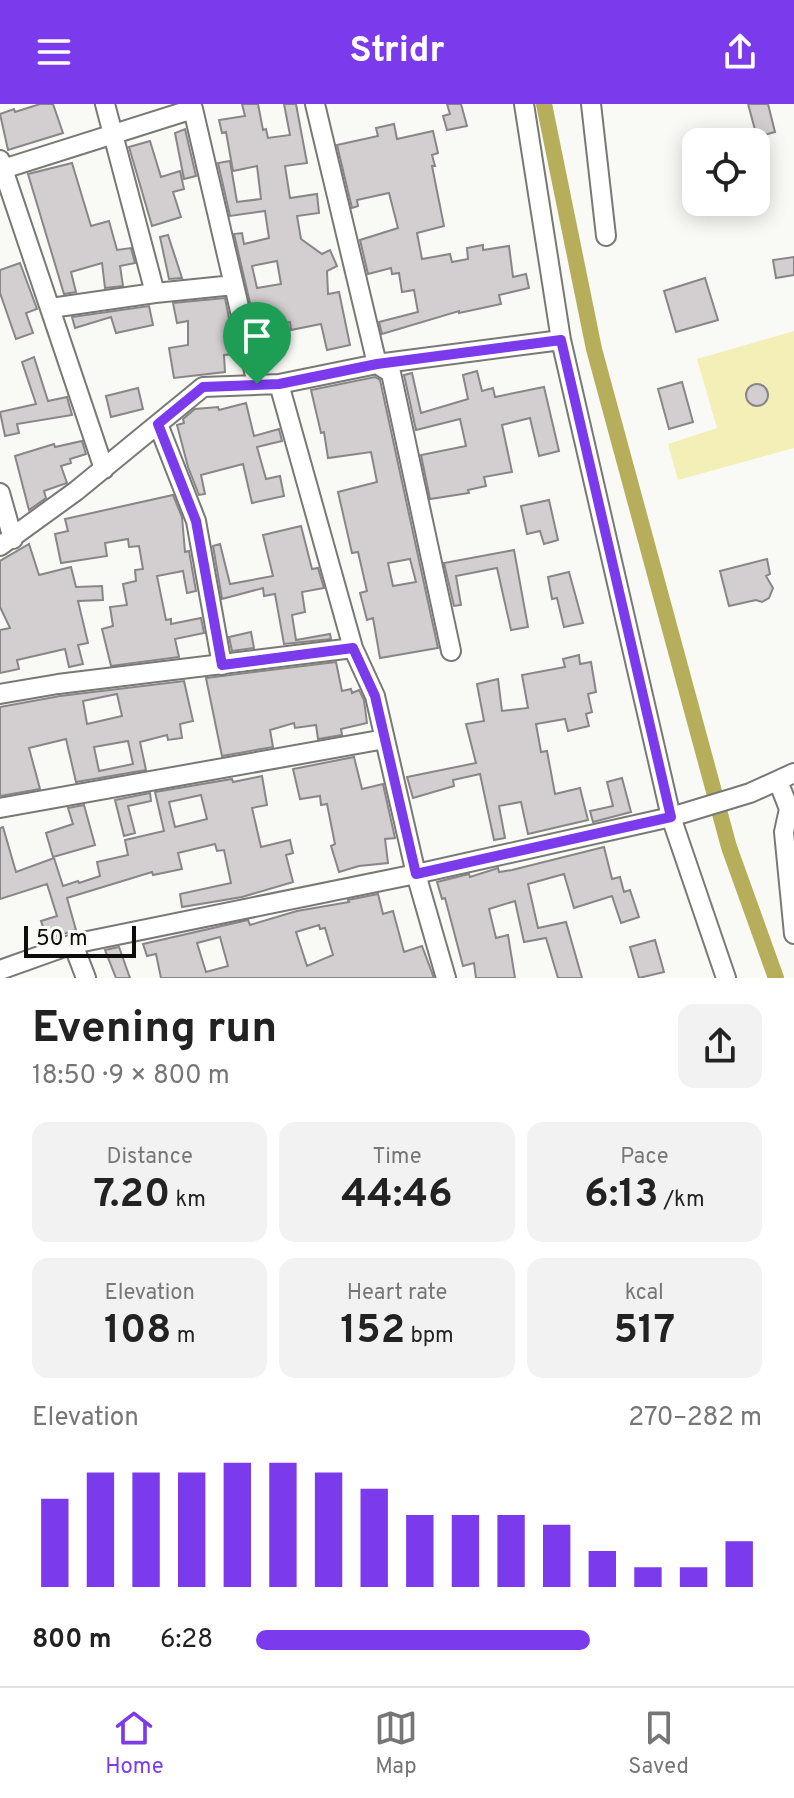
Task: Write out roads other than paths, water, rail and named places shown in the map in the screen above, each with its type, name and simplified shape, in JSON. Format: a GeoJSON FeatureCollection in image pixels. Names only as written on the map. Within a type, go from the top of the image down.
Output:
{"type":"FeatureCollection","features":[{"type":"Feature","properties":{"kind":"street"},"geometry":{"type":"LineString","coordinates":[[105,104],[155,293]]}},
{"type":"Feature","properties":{"kind":"street"},"geometry":{"type":"LineString","coordinates":[[315,104],[377,364],[391,373],[397,392],[402,431],[451,651]]}},
{"type":"Feature","properties":{"kind":"street"},"geometry":{"type":"LineString","coordinates":[[524,104],[561,340],[671,817],[726,978]]}},
{"type":"Feature","properties":{"kind":"street"},"geometry":{"type":"LineString","coordinates":[[591,104],[606,236]]}},
{"type":"Feature","properties":{"kind":"street"},"geometry":{"type":"LineString","coordinates":[[104,469],[1,166],[193,109],[257,384]]}},
{"type":"Feature","properties":{"kind":"street"},"geometry":{"type":"LineString","coordinates":[[51,308],[234,285]]}},
{"type":"Feature","properties":{"kind":"street"},"geometry":{"type":"LineString","coordinates":[[0,493],[6,542],[104,469],[203,387],[279,384],[377,364],[561,340]]}},
{"type":"Feature","properties":{"kind":"street"},"geometry":{"type":"LineString","coordinates":[[279,384],[353,648],[375,696],[416,874],[446,978]]}},
{"type":"Feature","properties":{"kind":"street"},"geometry":{"type":"LineString","coordinates":[[158,424],[196,521],[222,665]]}},
{"type":"Feature","properties":{"kind":"street"},"geometry":{"type":"LineString","coordinates":[[0,694],[353,648]]}},
{"type":"Feature","properties":{"kind":"street"},"geometry":{"type":"LineString","coordinates":[[0,808],[385,739]]}},
{"type":"Feature","properties":{"kind":"street"},"geometry":{"type":"LineString","coordinates":[[0,970],[73,944],[416,874],[671,817],[750,793],[786,777],[789,809],[784,832],[794,934]]}},
{"type":"Feature","properties":{"kind":"street"},"geometry":{"type":"LineString","coordinates":[[73,944],[86,978]]}},
{"type":"Feature","properties":{"kind":"waterway"},"geometry":{"type":"LineString","coordinates":[[544,104],[594,349],[729,847],[776,978]]}}]}
